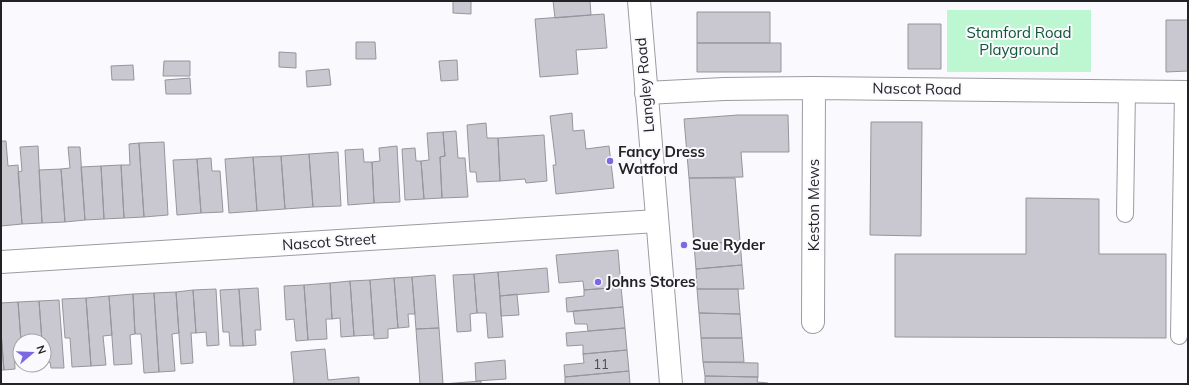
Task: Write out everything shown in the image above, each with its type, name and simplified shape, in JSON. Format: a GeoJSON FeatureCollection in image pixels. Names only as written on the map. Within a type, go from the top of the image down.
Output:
{"type":"FeatureCollection","features":[{"type":"Feature","properties":{"kind":"street","name":"Langley Road"},"geometry":{"type":"LineString","coordinates":[[638,1],[671,384]]}},
{"type":"Feature","properties":{"kind":"street","name":"Nascot Road"},"geometry":{"type":"LineString","coordinates":[[646,93],[724,89],[814,88],[1186,92]]}},
{"type":"Feature","properties":{"kind":"street","name":"Keston Mews"},"geometry":{"type":"LineString","coordinates":[[813,322],[814,88]]}},
{"type":"Feature","properties":{"kind":"street","name":"Nascot Street"},"geometry":{"type":"LineString","coordinates":[[1,262],[657,221]]}},
{"type":"Feature","properties":{"kind":"lane"},"geometry":{"type":"LineString","coordinates":[[1125,214],[1127,91]]}},
{"type":"Feature","properties":{"kind":"lane"},"geometry":{"type":"LineString","coordinates":[[1179,336],[1186,92]]}},
{"type":"Feature","properties":{"kind":"green space","name":"Stamford Road Playground"},"geometry":{"type":"Polygon","coordinates":[[[947,10],[1091,10],[1091,72],[947,72],[947,10]]]}},
{"type":"Feature","properties":{"kind":"building"},"geometry":{"type":"Polygon","coordinates":[[[453,1],[471,1],[471,14],[453,13],[453,1]]]}},
{"type":"Feature","properties":{"kind":"building"},"geometry":{"type":"Polygon","coordinates":[[[553,1],[590,1],[591,15],[555,18],[553,1]]]}},
{"type":"Feature","properties":{"kind":"building"},"geometry":{"type":"Polygon","coordinates":[[[697,12],[770,12],[770,43],[697,43],[697,12]]]}},
{"type":"Feature","properties":{"kind":"building"},"geometry":{"type":"Polygon","coordinates":[[[604,14],[607,48],[576,50],[578,74],[540,77],[535,19],[604,14]]]}},
{"type":"Feature","properties":{"kind":"building"},"geometry":{"type":"Polygon","coordinates":[[[1166,20],[1188,20],[1188,71],[1166,72],[1166,20]]]}},
{"type":"Feature","properties":{"kind":"building"},"geometry":{"type":"Polygon","coordinates":[[[908,24],[941,24],[941,69],[908,69],[908,24]]]}},
{"type":"Feature","properties":{"kind":"building"},"geometry":{"type":"Polygon","coordinates":[[[356,42],[375,42],[376,59],[356,59],[356,42]]]}},
{"type":"Feature","properties":{"kind":"building"},"geometry":{"type":"Polygon","coordinates":[[[697,43],[781,43],[781,72],[697,72],[697,43]]]}},
{"type":"Feature","properties":{"kind":"building"},"geometry":{"type":"Polygon","coordinates":[[[279,52],[296,53],[296,68],[279,67],[279,52]]]}},
{"type":"Feature","properties":{"kind":"building"},"geometry":{"type":"Polygon","coordinates":[[[457,60],[458,80],[441,81],[439,61],[457,60]]]}},
{"type":"Feature","properties":{"kind":"building"},"geometry":{"type":"Polygon","coordinates":[[[164,61],[190,61],[190,76],[163,76],[164,61]]]}},
{"type":"Feature","properties":{"kind":"building"},"geometry":{"type":"Polygon","coordinates":[[[133,65],[134,80],[112,80],[111,66],[133,65]]]}},
{"type":"Feature","properties":{"kind":"building"},"geometry":{"type":"Polygon","coordinates":[[[329,69],[331,85],[307,87],[306,71],[329,69]]]}},
{"type":"Feature","properties":{"kind":"building"},"geometry":{"type":"Polygon","coordinates":[[[190,78],[191,94],[166,94],[165,80],[190,78]]]}},
{"type":"Feature","properties":{"kind":"building"},"geometry":{"type":"Polygon","coordinates":[[[572,113],[573,131],[584,130],[586,149],[609,146],[614,188],[556,194],[553,165],[556,165],[550,116],[572,113]]]}},
{"type":"Feature","properties":{"kind":"building"},"geometry":{"type":"Polygon","coordinates":[[[738,115],[788,115],[789,152],[741,152],[743,177],[689,178],[684,119],[738,115]]]}},
{"type":"Feature","properties":{"kind":"building"},"geometry":{"type":"Polygon","coordinates":[[[871,122],[922,122],[921,236],[870,235],[871,122]]]}},
{"type":"Feature","properties":{"kind":"building"},"geometry":{"type":"Polygon","coordinates":[[[486,123],[487,138],[498,138],[500,181],[477,182],[476,172],[470,172],[467,125],[486,123]]]}},
{"type":"Feature","properties":{"kind":"building"},"geometry":{"type":"Polygon","coordinates":[[[456,131],[458,158],[465,158],[468,197],[442,198],[440,157],[445,156],[443,132],[456,131]]]}},
{"type":"Feature","properties":{"kind":"building"},"geometry":{"type":"Polygon","coordinates":[[[443,132],[445,156],[440,157],[442,198],[424,199],[421,161],[429,160],[427,133],[443,132]]]}},
{"type":"Feature","properties":{"kind":"building"},"geometry":{"type":"Polygon","coordinates":[[[544,135],[547,181],[526,183],[525,179],[500,181],[498,138],[544,135]]]}},
{"type":"Feature","properties":{"kind":"building"},"geometry":{"type":"Polygon","coordinates":[[[1,141],[6,141],[8,166],[18,165],[22,224],[1,226],[1,141]]]}},
{"type":"Feature","properties":{"kind":"building"},"geometry":{"type":"Polygon","coordinates":[[[164,142],[168,215],[144,217],[139,143],[164,142]]]}},
{"type":"Feature","properties":{"kind":"building"},"geometry":{"type":"Polygon","coordinates":[[[139,143],[144,217],[124,218],[121,165],[130,165],[129,144],[139,143]]]}},
{"type":"Feature","properties":{"kind":"building"},"geometry":{"type":"Polygon","coordinates":[[[38,146],[42,223],[22,224],[18,172],[22,171],[20,147],[38,146]]]}},
{"type":"Feature","properties":{"kind":"building"},"geometry":{"type":"Polygon","coordinates":[[[397,146],[400,202],[374,203],[372,162],[380,161],[379,148],[397,146]]]}},
{"type":"Feature","properties":{"kind":"building"},"geometry":{"type":"Polygon","coordinates":[[[68,147],[80,147],[85,220],[65,222],[61,169],[70,168],[68,147]]]}},
{"type":"Feature","properties":{"kind":"building"},"geometry":{"type":"Polygon","coordinates":[[[415,148],[416,161],[421,161],[424,199],[405,200],[402,149],[415,148]]]}},
{"type":"Feature","properties":{"kind":"building"},"geometry":{"type":"Polygon","coordinates":[[[363,149],[364,162],[372,162],[374,203],[348,205],[345,150],[363,149]]]}},
{"type":"Feature","properties":{"kind":"building"},"geometry":{"type":"Polygon","coordinates":[[[338,152],[341,206],[313,207],[309,154],[338,152]]]}},
{"type":"Feature","properties":{"kind":"building"},"geometry":{"type":"Polygon","coordinates":[[[309,154],[313,207],[285,209],[281,156],[309,154]]]}},
{"type":"Feature","properties":{"kind":"building"},"geometry":{"type":"Polygon","coordinates":[[[281,156],[285,209],[257,211],[253,157],[281,156]]]}},
{"type":"Feature","properties":{"kind":"building"},"geometry":{"type":"Polygon","coordinates":[[[253,157],[257,211],[229,213],[225,159],[253,157]]]}},
{"type":"Feature","properties":{"kind":"building"},"geometry":{"type":"Polygon","coordinates":[[[211,158],[212,171],[220,171],[223,212],[201,213],[197,159],[211,158]]]}},
{"type":"Feature","properties":{"kind":"building"},"geometry":{"type":"Polygon","coordinates":[[[197,159],[201,213],[177,215],[173,160],[197,159]]]}},
{"type":"Feature","properties":{"kind":"building"},"geometry":{"type":"Polygon","coordinates":[[[121,165],[124,218],[104,219],[101,166],[121,165]]]}},
{"type":"Feature","properties":{"kind":"building"},"geometry":{"type":"Polygon","coordinates":[[[101,166],[104,219],[85,220],[81,167],[101,166]]]}},
{"type":"Feature","properties":{"kind":"building"},"geometry":{"type":"Polygon","coordinates":[[[61,169],[65,222],[42,223],[39,170],[61,169]]]}},
{"type":"Feature","properties":{"kind":"building"},"geometry":{"type":"Polygon","coordinates":[[[689,178],[735,178],[740,241],[694,245],[689,178]]]}},
{"type":"Feature","properties":{"kind":"building"},"geometry":{"type":"Polygon","coordinates":[[[1026,198],[1099,199],[1099,254],[1166,254],[1166,338],[895,337],[895,254],[1026,254],[1026,198]]]}},
{"type":"Feature","properties":{"kind":"building"},"geometry":{"type":"Polygon","coordinates":[[[740,241],[742,265],[696,269],[694,245],[740,241]]]}},
{"type":"Feature","properties":{"kind":"building"},"geometry":{"type":"Polygon","coordinates":[[[618,250],[621,287],[584,290],[583,281],[559,283],[556,255],[618,250]]]}},
{"type":"Feature","properties":{"kind":"building"},"geometry":{"type":"Polygon","coordinates":[[[742,265],[744,289],[697,289],[696,269],[742,265]]]}},
{"type":"Feature","properties":{"kind":"building"},"geometry":{"type":"Polygon","coordinates":[[[547,268],[549,292],[500,296],[498,272],[547,268]]]}},
{"type":"Feature","properties":{"kind":"building"},"geometry":{"type":"Polygon","coordinates":[[[498,272],[503,337],[488,338],[486,313],[477,313],[474,274],[498,272]]]}},
{"type":"Feature","properties":{"kind":"building"},"geometry":{"type":"Polygon","coordinates":[[[474,274],[477,313],[470,314],[471,331],[457,332],[453,275],[474,274]]]}},
{"type":"Feature","properties":{"kind":"building"},"geometry":{"type":"Polygon","coordinates":[[[435,275],[439,328],[416,329],[412,277],[435,275]]]}},
{"type":"Feature","properties":{"kind":"building"},"geometry":{"type":"Polygon","coordinates":[[[412,277],[415,314],[408,314],[409,327],[398,328],[394,278],[412,277]]]}},
{"type":"Feature","properties":{"kind":"building"},"geometry":{"type":"Polygon","coordinates":[[[394,278],[398,328],[388,329],[388,338],[374,339],[370,280],[394,278]]]}},
{"type":"Feature","properties":{"kind":"building"},"geometry":{"type":"Polygon","coordinates":[[[370,280],[374,335],[354,336],[350,281],[370,280]]]}},
{"type":"Feature","properties":{"kind":"building"},"geometry":{"type":"Polygon","coordinates":[[[350,281],[354,336],[341,337],[340,318],[332,319],[330,283],[350,281]]]}},
{"type":"Feature","properties":{"kind":"building"},"geometry":{"type":"Polygon","coordinates":[[[330,283],[332,319],[326,319],[327,339],[308,340],[304,285],[330,283]]]}},
{"type":"Feature","properties":{"kind":"building"},"geometry":{"type":"Polygon","coordinates":[[[304,285],[308,340],[296,341],[294,319],[286,320],[284,286],[304,285]]]}},
{"type":"Feature","properties":{"kind":"building"},"geometry":{"type":"Polygon","coordinates":[[[621,287],[623,307],[567,312],[566,298],[584,296],[584,290],[621,287]]]}},
{"type":"Feature","properties":{"kind":"building"},"geometry":{"type":"Polygon","coordinates":[[[258,288],[261,330],[255,330],[256,345],[243,346],[239,289],[258,288]]]}},
{"type":"Feature","properties":{"kind":"building"},"geometry":{"type":"Polygon","coordinates":[[[216,289],[219,345],[207,346],[206,332],[196,333],[193,290],[216,289]]]}},
{"type":"Feature","properties":{"kind":"building"},"geometry":{"type":"Polygon","coordinates":[[[239,289],[243,346],[230,346],[229,332],[223,332],[220,290],[239,289]]]}},
{"type":"Feature","properties":{"kind":"building"},"geometry":{"type":"Polygon","coordinates":[[[697,289],[738,289],[740,314],[699,313],[697,289]]]}},
{"type":"Feature","properties":{"kind":"building"},"geometry":{"type":"Polygon","coordinates":[[[193,290],[196,333],[191,333],[193,363],[181,364],[176,292],[193,290]]]}},
{"type":"Feature","properties":{"kind":"building"},"geometry":{"type":"Polygon","coordinates":[[[176,292],[179,333],[172,334],[175,371],[159,372],[154,293],[176,292]]]}},
{"type":"Feature","properties":{"kind":"building"},"geometry":{"type":"Polygon","coordinates":[[[154,293],[159,372],[144,373],[141,334],[135,334],[133,294],[154,293]]]}},
{"type":"Feature","properties":{"kind":"building"},"geometry":{"type":"Polygon","coordinates":[[[133,294],[135,334],[130,335],[132,364],[114,365],[109,296],[133,294]]]}},
{"type":"Feature","properties":{"kind":"building"},"geometry":{"type":"Polygon","coordinates":[[[517,294],[519,315],[501,316],[500,296],[517,294]]]}},
{"type":"Feature","properties":{"kind":"building"},"geometry":{"type":"Polygon","coordinates":[[[109,296],[112,335],[103,336],[106,365],[91,366],[86,298],[109,296]]]}},
{"type":"Feature","properties":{"kind":"building"},"geometry":{"type":"Polygon","coordinates":[[[86,298],[91,366],[72,367],[70,338],[65,338],[62,299],[86,298]]]}},
{"type":"Feature","properties":{"kind":"building"},"geometry":{"type":"Polygon","coordinates":[[[59,300],[64,368],[52,368],[52,333],[41,333],[39,301],[59,300]]]}},
{"type":"Feature","properties":{"kind":"building"},"geometry":{"type":"Polygon","coordinates":[[[39,301],[41,333],[20,333],[18,302],[39,301]]]}},
{"type":"Feature","properties":{"kind":"building"},"geometry":{"type":"Polygon","coordinates":[[[18,302],[20,333],[12,333],[12,369],[4,370],[1,332],[1,303],[18,302]]]}},
{"type":"Feature","properties":{"kind":"building"},"geometry":{"type":"Polygon","coordinates":[[[623,307],[625,328],[588,331],[587,324],[575,324],[573,311],[623,307]]]}},
{"type":"Feature","properties":{"kind":"building"},"geometry":{"type":"Polygon","coordinates":[[[699,313],[740,314],[742,338],[701,338],[699,313]]]}},
{"type":"Feature","properties":{"kind":"building"},"geometry":{"type":"Polygon","coordinates":[[[439,328],[443,384],[420,384],[416,329],[439,328]]]}},
{"type":"Feature","properties":{"kind":"building"},"geometry":{"type":"Polygon","coordinates":[[[625,328],[627,350],[583,354],[583,345],[567,346],[566,333],[625,328]]]}},
{"type":"Feature","properties":{"kind":"building"},"geometry":{"type":"Polygon","coordinates":[[[1,332],[4,370],[1,370],[1,332]]]}},
{"type":"Feature","properties":{"kind":"building"},"geometry":{"type":"Polygon","coordinates":[[[701,338],[742,338],[744,362],[703,362],[701,338]]]}},
{"type":"Feature","properties":{"kind":"building"},"geometry":{"type":"Polygon","coordinates":[[[325,349],[328,380],[359,377],[359,384],[286,384],[294,383],[291,352],[325,349]]]}},
{"type":"Feature","properties":{"kind":"building"},"geometry":{"type":"Polygon","coordinates":[[[627,350],[629,371],[565,377],[564,365],[584,363],[583,354],[627,350]]]}},
{"type":"Feature","properties":{"kind":"building"},"geometry":{"type":"Polygon","coordinates":[[[505,360],[506,379],[476,381],[475,363],[505,360]]]}},
{"type":"Feature","properties":{"kind":"building"},"geometry":{"type":"Polygon","coordinates":[[[703,362],[758,363],[758,377],[705,376],[703,362]]]}},
{"type":"Feature","properties":{"kind":"building"},"geometry":{"type":"Polygon","coordinates":[[[629,371],[630,384],[565,384],[565,377],[629,371]]]}},
{"type":"Feature","properties":{"kind":"building"},"geometry":{"type":"Polygon","coordinates":[[[705,376],[758,377],[757,382],[768,384],[705,384],[705,376]]]}},
{"type":"Feature","properties":{"kind":"building"},"geometry":{"type":"Polygon","coordinates":[[[481,381],[481,384],[443,384],[481,381]]]}},
{"type":"Feature","properties":{"kind":"place","name":"Fancy Dress Watford"},"geometry":{"type":"Point","coordinates":[610,161]}},
{"type":"Feature","properties":{"kind":"place","name":"Sue Ryder"},"geometry":{"type":"Point","coordinates":[684,245]}},
{"type":"Feature","properties":{"kind":"place","name":"Johns Stores"},"geometry":{"type":"Point","coordinates":[598,282]}}]}
